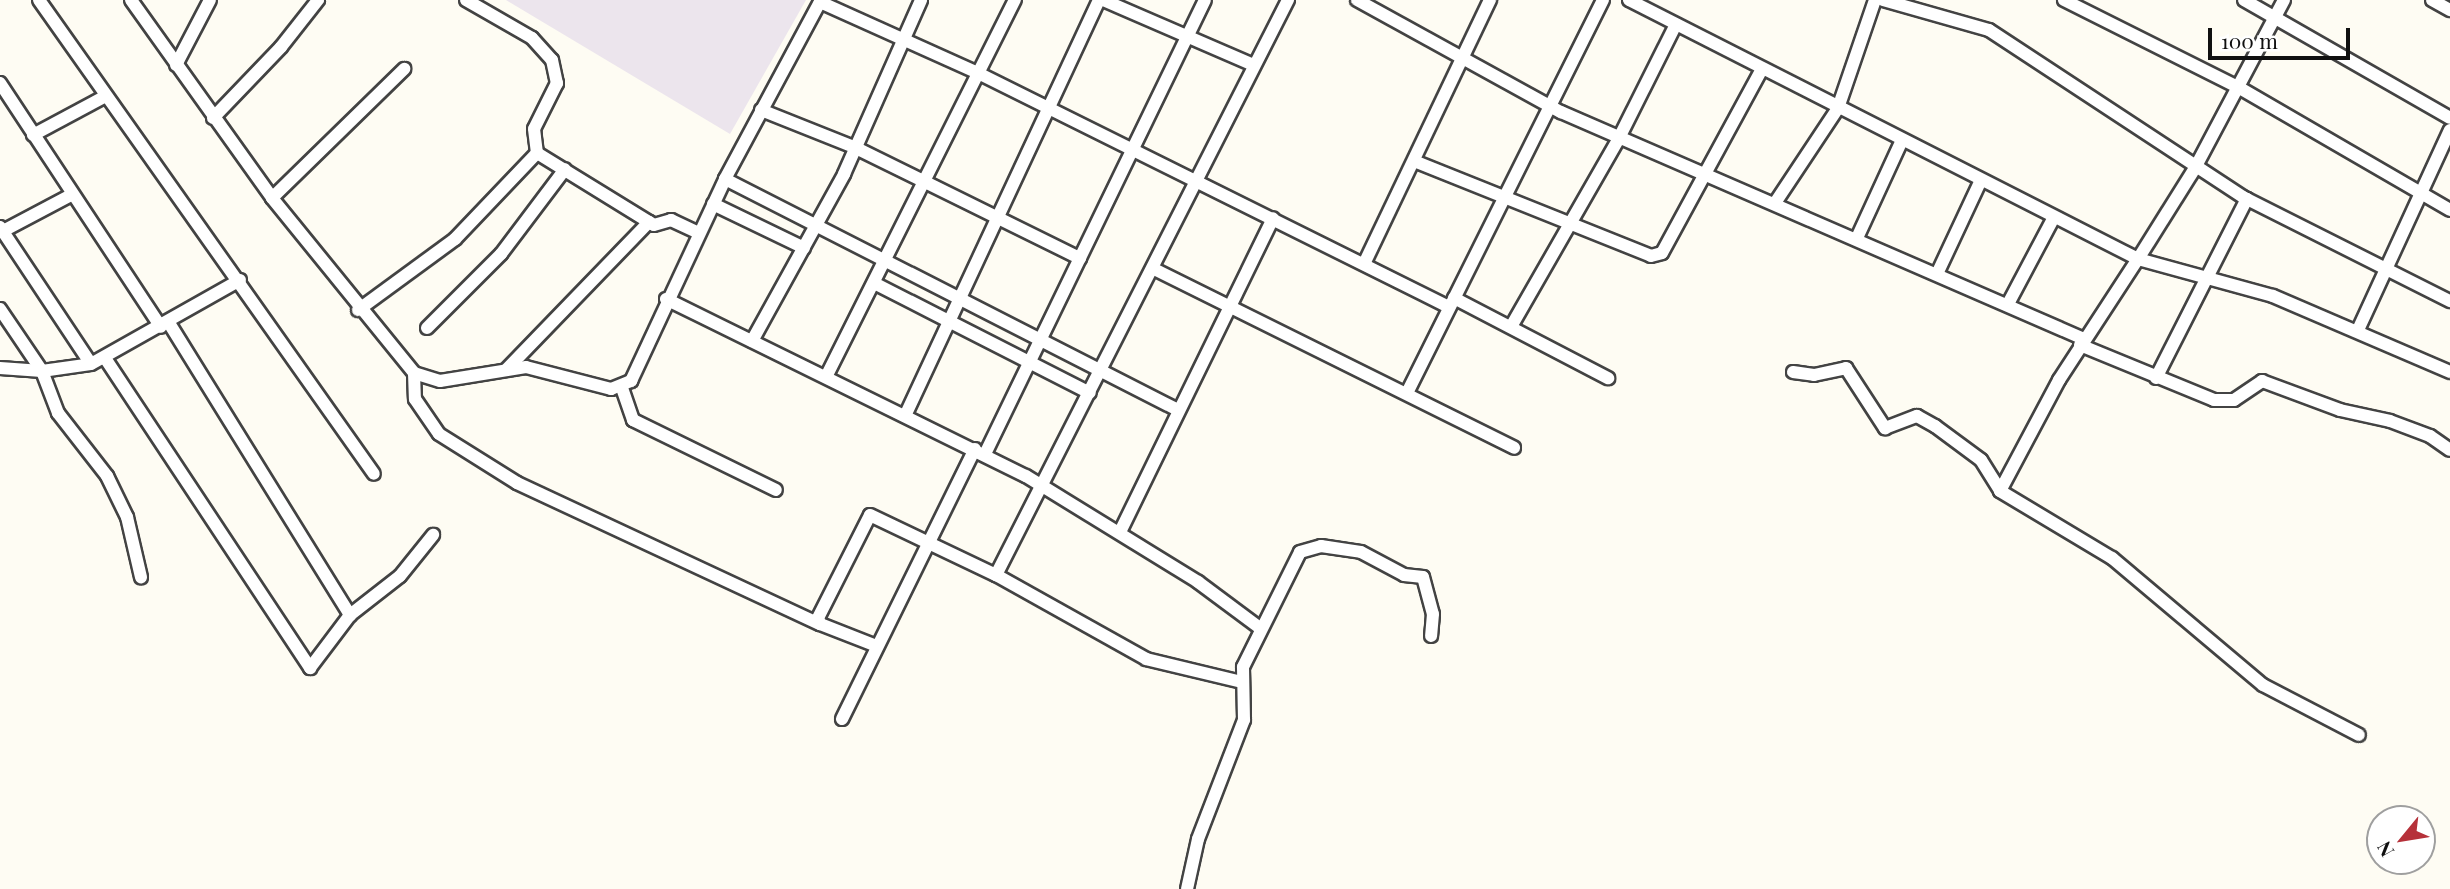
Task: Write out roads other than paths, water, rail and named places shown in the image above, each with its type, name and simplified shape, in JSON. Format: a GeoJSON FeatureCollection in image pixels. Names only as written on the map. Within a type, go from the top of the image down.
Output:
{"type":"FeatureCollection","features":[{"type":"Feature","properties":{"kind":"street"},"geometry":{"type":"LineString","coordinates":[[39,0],[104,97],[240,280],[374,474]]}},
{"type":"Feature","properties":{"kind":"street"},"geometry":{"type":"LineString","coordinates":[[131,0],[272,198],[358,310],[414,373],[440,382],[505,371],[551,369],[622,388]]}},
{"type":"Feature","properties":{"kind":"street"},"geometry":{"type":"LineString","coordinates":[[176,65],[210,0]]}},
{"type":"Feature","properties":{"kind":"street"},"geometry":{"type":"LineString","coordinates":[[213,117],[281,47],[318,0]]}},
{"type":"Feature","properties":{"kind":"street"},"geometry":{"type":"LineString","coordinates":[[466,0],[532,38],[552,60],[557,83],[534,129],[537,153]]}},
{"type":"Feature","properties":{"kind":"street"},"geometry":{"type":"LineString","coordinates":[[752,341],[816,226],[921,0]]}},
{"type":"Feature","properties":{"kind":"street"},"geometry":{"type":"LineString","coordinates":[[826,377],[1015,0]]}},
{"type":"Feature","properties":{"kind":"street"},"geometry":{"type":"LineString","coordinates":[[905,416],[1101,0],[1253,65]]}},
{"type":"Feature","properties":{"kind":"street"},"geometry":{"type":"LineString","coordinates":[[842,719],[874,645],[925,542],[980,452],[1030,362],[1205,0]]}},
{"type":"Feature","properties":{"kind":"street"},"geometry":{"type":"LineString","coordinates":[[996,575],[1154,269],[1253,65],[1288,0]]}},
{"type":"Feature","properties":{"kind":"street"},"geometry":{"type":"LineString","coordinates":[[1357,0],[1464,56],[1552,107],[2008,304],[2156,378],[2225,402],[2262,381],[2340,410],[2400,424],[2450,450]]}},
{"type":"Feature","properties":{"kind":"street"},"geometry":{"type":"LineString","coordinates":[[1364,264],[1490,0]]}},
{"type":"Feature","properties":{"kind":"street"},"geometry":{"type":"LineString","coordinates":[[1406,393],[1604,0]]}},
{"type":"Feature","properties":{"kind":"street"},"geometry":{"type":"LineString","coordinates":[[1629,0],[2137,259],[2273,296],[2447,370],[2450,356]]}},
{"type":"Feature","properties":{"kind":"street"},"geometry":{"type":"LineString","coordinates":[[1774,203],[1838,108],[1875,0]]}},
{"type":"Feature","properties":{"kind":"street"},"geometry":{"type":"LineString","coordinates":[[1883,0],[1989,30],[2195,168],[2247,199],[2450,301]]}},
{"type":"Feature","properties":{"kind":"street"},"geometry":{"type":"LineString","coordinates":[[2064,0],[2238,87],[2450,210]]}},
{"type":"Feature","properties":{"kind":"street"},"geometry":{"type":"LineString","coordinates":[[2244,0],[2450,118]]}},
{"type":"Feature","properties":{"kind":"street"},"geometry":{"type":"LineString","coordinates":[[2000,491],[2082,342],[2195,168],[2284,0]]}},
{"type":"Feature","properties":{"kind":"street"},"geometry":{"type":"LineString","coordinates":[[2432,0],[2450,10]]}},
{"type":"Feature","properties":{"kind":"street"},"geometry":{"type":"LineString","coordinates":[[622,388],[631,381],[666,299],[725,179],[820,1],[978,73],[1048,110],[1198,180],[1364,264],[1512,325],[1608,378]]}},
{"type":"Feature","properties":{"kind":"street"},"geometry":{"type":"LineString","coordinates":[[1512,325],[1619,138],[1675,24]]}},
{"type":"Feature","properties":{"kind":"street"},"geometry":{"type":"LineString","coordinates":[[272,198],[404,69]]}},
{"type":"Feature","properties":{"kind":"street"},"geometry":{"type":"LineString","coordinates":[[1414,161],[1651,256],[1662,253],[1709,174],[1762,69]]}},
{"type":"Feature","properties":{"kind":"street"},"geometry":{"type":"LineString","coordinates":[[0,83],[71,195],[165,325],[350,615]]}},
{"type":"Feature","properties":{"kind":"street"},"geometry":{"type":"LineString","coordinates":[[33,135],[104,97]]}},
{"type":"Feature","properties":{"kind":"street"},"geometry":{"type":"LineString","coordinates":[[761,110],[854,147],[1080,258]]}},
{"type":"Feature","properties":{"kind":"street"},"geometry":{"type":"LineString","coordinates":[[2358,330],[2384,266],[2450,130]]}},
{"type":"Feature","properties":{"kind":"street"},"geometry":{"type":"LineString","coordinates":[[1857,238],[1902,140]]}},
{"type":"Feature","properties":{"kind":"street"},"geometry":{"type":"LineString","coordinates":[[537,153],[649,222],[671,220],[699,233]]}},
{"type":"Feature","properties":{"kind":"street"},"geometry":{"type":"LineString","coordinates":[[358,310],[456,239],[537,153]]}},
{"type":"Feature","properties":{"kind":"street"},"geometry":{"type":"LineString","coordinates":[[427,328],[500,254],[565,169]]}},
{"type":"Feature","properties":{"kind":"street"},"geometry":{"type":"LineString","coordinates":[[725,179],[1176,409]]}},
{"type":"Feature","properties":{"kind":"street"},"geometry":{"type":"LineString","coordinates":[[1937,274],[1981,180]]}},
{"type":"Feature","properties":{"kind":"street"},"geometry":{"type":"LineString","coordinates":[[71,195],[2,234],[91,364]]}},
{"type":"Feature","properties":{"kind":"street"},"geometry":{"type":"LineString","coordinates":[[2156,378],[2247,199]]}},
{"type":"Feature","properties":{"kind":"street"},"geometry":{"type":"LineString","coordinates":[[713,204],[804,248]]}},
{"type":"Feature","properties":{"kind":"street"},"geometry":{"type":"LineString","coordinates":[[2008,304],[2054,216]]}},
{"type":"Feature","properties":{"kind":"street"},"geometry":{"type":"LineString","coordinates":[[1120,532],[1176,409],[1229,310],[1273,218]]}},
{"type":"Feature","properties":{"kind":"street"},"geometry":{"type":"LineString","coordinates":[[505,371],[649,222]]}},
{"type":"Feature","properties":{"kind":"street"},"geometry":{"type":"LineString","coordinates":[[1154,269],[1229,310],[1406,393],[1514,448]]}},
{"type":"Feature","properties":{"kind":"street"},"geometry":{"type":"LineString","coordinates":[[0,368],[42,371],[91,364],[165,325],[240,280]]}},
{"type":"Feature","properties":{"kind":"street"},"geometry":{"type":"LineString","coordinates":[[874,283],[1090,393]]}},
{"type":"Feature","properties":{"kind":"street"},"geometry":{"type":"LineString","coordinates":[[666,299],[980,452],[1041,485],[1120,532],[1260,628]]}},
{"type":"Feature","properties":{"kind":"street"},"geometry":{"type":"LineString","coordinates":[[0,309],[42,371],[58,412],[123,505],[141,577]]}},
{"type":"Feature","properties":{"kind":"street"},"geometry":{"type":"LineString","coordinates":[[105,358],[310,668],[350,615],[400,576],[433,535]]}},
{"type":"Feature","properties":{"kind":"street"},"geometry":{"type":"LineString","coordinates":[[1793,372],[1814,376],[1846,368],[1885,428],[1917,416],[1981,460],[2000,491],[2112,558],[2263,685],[2360,735]]}},
{"type":"Feature","properties":{"kind":"street"},"geometry":{"type":"LineString","coordinates":[[414,373],[415,399],[439,434],[517,483],[820,624],[874,645]]}},
{"type":"Feature","properties":{"kind":"street"},"geometry":{"type":"LineString","coordinates":[[622,388],[633,420],[776,490]]}},
{"type":"Feature","properties":{"kind":"street"},"geometry":{"type":"LineString","coordinates":[[820,624],[819,612],[870,515],[996,575],[1146,659],[1242,682]]}},
{"type":"Feature","properties":{"kind":"street"},"geometry":{"type":"LineString","coordinates":[[1187,889],[1198,839],[1244,720],[1242,682],[1260,628],[1300,552],[1321,546],[1361,552],[1404,575],[1423,578],[1433,614],[1431,636]]}}]}
